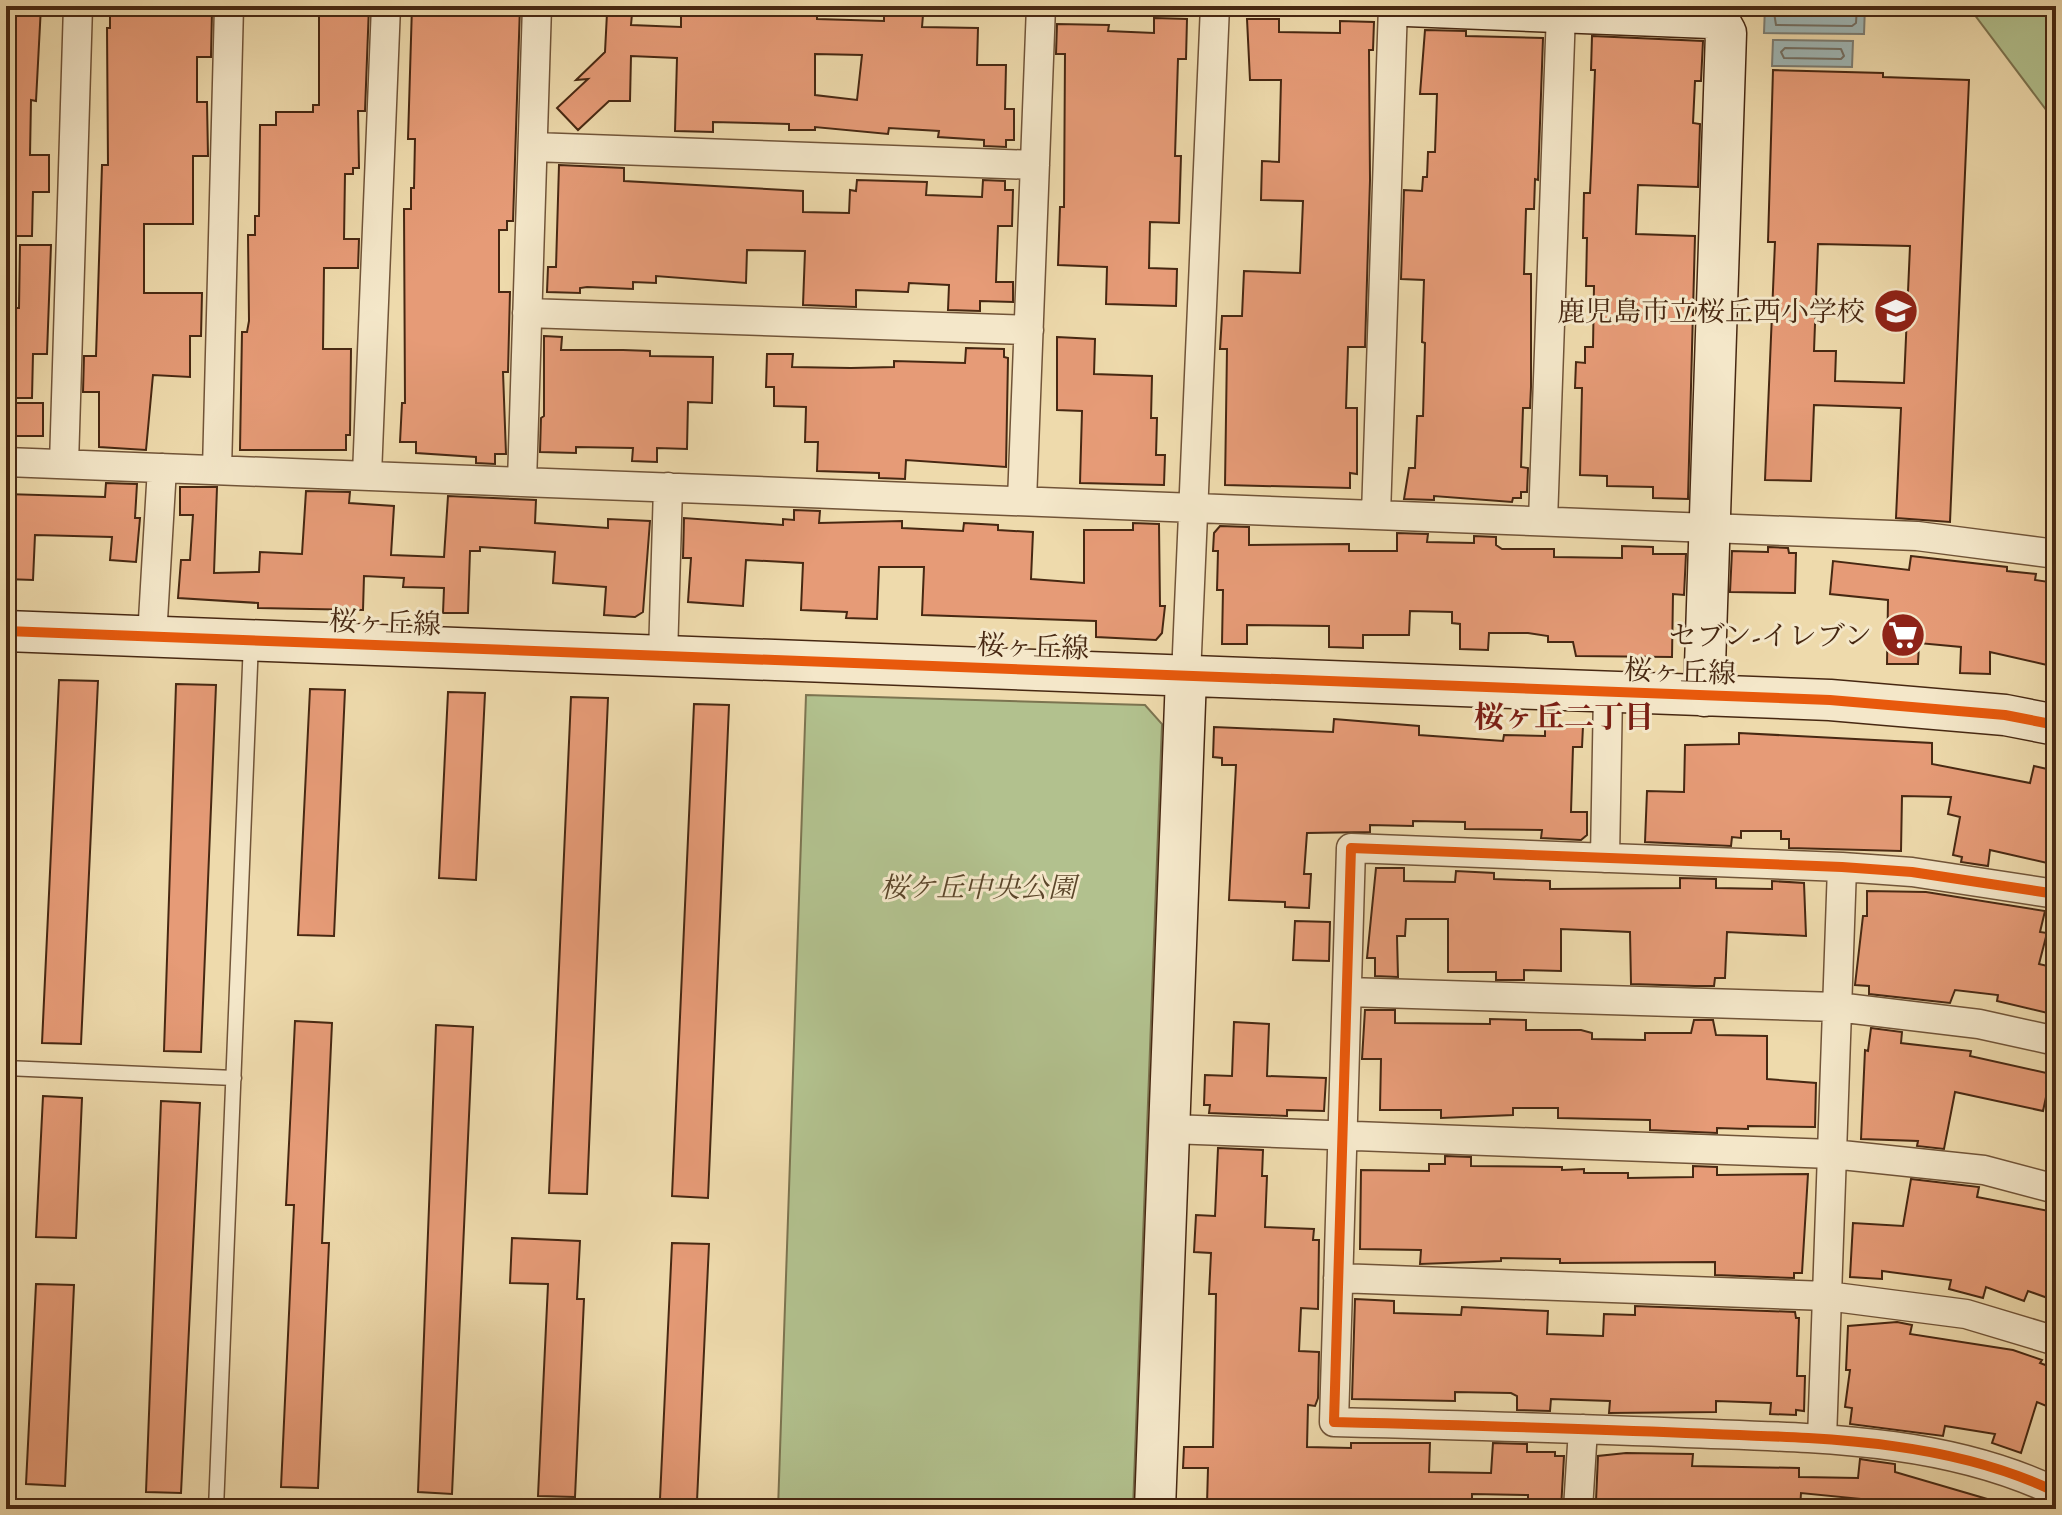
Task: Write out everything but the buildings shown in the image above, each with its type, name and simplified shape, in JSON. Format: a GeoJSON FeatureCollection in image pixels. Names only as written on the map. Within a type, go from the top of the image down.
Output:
{"type":"FeatureCollection","features":[{"type":"Feature","properties":{"kind":"street"},"geometry":{"type":"LineString","coordinates":[[64,464],[78,6]]}},
{"type":"Feature","properties":{"kind":"street"},"geometry":{"type":"LineString","coordinates":[[217,470],[229,6]]}},
{"type":"Feature","properties":{"kind":"street"},"geometry":{"type":"LineString","coordinates":[[367,475],[386,6]]}},
{"type":"Feature","properties":{"kind":"street"},"geometry":{"type":"LineString","coordinates":[[522,482],[537,6]]}},
{"type":"Feature","properties":{"kind":"street"},"geometry":{"type":"LineString","coordinates":[[1022,501],[1041,6]]}},
{"type":"Feature","properties":{"kind":"street"},"geometry":{"type":"LineString","coordinates":[[1155,1509],[1215,6]]}},
{"type":"Feature","properties":{"kind":"street"},"geometry":{"type":"LineString","coordinates":[[1376,515],[1393,6]]}},
{"type":"Feature","properties":{"kind":"street"},"geometry":{"type":"LineString","coordinates":[[1407,6],[1710,18],[1721,24],[1726,33],[1704,696]]}},
{"type":"Feature","properties":{"kind":"street"},"geometry":{"type":"LineString","coordinates":[[1543,521],[1561,12]]}},
{"type":"Feature","properties":{"kind":"street"},"geometry":{"type":"LineString","coordinates":[[533,147],[1035,165]]}},
{"type":"Feature","properties":{"kind":"street"},"geometry":{"type":"LineString","coordinates":[[527,313],[1029,330]]}},
{"type":"Feature","properties":{"kind":"street"},"geometry":{"type":"LineString","coordinates":[[6,462],[1917,536],[2056,554]]}},
{"type":"Feature","properties":{"kind":"street"},"geometry":{"type":"LineString","coordinates":[[152,637],[162,468]]}},
{"type":"Feature","properties":{"kind":"street"},"geometry":{"type":"LineString","coordinates":[[663,656],[668,487]]}},
{"type":"Feature","properties":{"kind":"street","name":"桜ヶ丘線"},"geometry":{"type":"LineString","coordinates":[[6,631],[1704,696],[1930,707],[2056,725]]}},
{"type":"Feature","properties":{"kind":"street"},"geometry":{"type":"LineString","coordinates":[[1605,858],[1608,692]]}},
{"type":"Feature","properties":{"kind":"street"},"geometry":{"type":"LineString","coordinates":[[2056,894],[1912,872],[1842,867],[1351,848],[1334,1422],[1822,1439],[1909,1448],[1988,1467],[2056,1492]]}},
{"type":"Feature","properties":{"kind":"street"},"geometry":{"type":"LineString","coordinates":[[1822,1439],[1842,867]]}},
{"type":"Feature","properties":{"kind":"street"},"geometry":{"type":"LineString","coordinates":[[1347,992],[1837,1007],[1979,1024],[2056,1041]]}},
{"type":"Feature","properties":{"kind":"street"},"geometry":{"type":"LineString","coordinates":[[1170,1129],[1832,1154],[1984,1170],[2056,1189]]}},
{"type":"Feature","properties":{"kind":"street"},"geometry":{"type":"LineString","coordinates":[[1338,1278],[1827,1296],[1966,1314],[2056,1341]]}},
{"type":"Feature","properties":{"kind":"street"},"geometry":{"type":"LineString","coordinates":[[1578,1509],[1583,1429]]}},
{"type":"Feature","properties":{"kind":"lane"},"geometry":{"type":"LineString","coordinates":[[216,1509],[251,641]]}},
{"type":"Feature","properties":{"kind":"lane"},"geometry":{"type":"LineString","coordinates":[[6,1068],[234,1078]]}},
{"type":"Feature","properties":{"kind":"green space"},"geometry":{"type":"Polygon","coordinates":[[[1968,6],[2056,6],[2056,123],[1968,6]]]}},
{"type":"Feature","properties":{"kind":"green space","name":"桜ケ丘中央公園"},"geometry":{"type":"Polygon","coordinates":[[[806,695],[1145,705],[1162,724],[1133,1509],[778,1509],[806,695]]]}},
{"type":"Feature","properties":{"kind":"water"},"geometry":{"type":"Polygon","coordinates":[[[1765,6],[1865,6],[1864,34],[1764,33],[1765,6]]]}},
{"type":"Feature","properties":{"kind":"water"},"geometry":{"type":"Polygon","coordinates":[[[1773,40],[1853,41],[1852,67],[1772,66],[1773,40]]]}},
{"type":"Feature","properties":{"kind":"cycle path"},"geometry":{"type":"LineString","coordinates":[[6,631],[1830,700],[2005,715],[2056,725]]}},
{"type":"Feature","properties":{"kind":"cycle path"},"geometry":{"type":"LineString","coordinates":[[2056,894],[1912,872],[1842,867],[1351,848],[1334,1422],[1828,1439],[1922,1450],[1968,1460],[2056,1492]]}},
{"type":"Feature","properties":{"kind":"place","name":"鹿児島市立桜丘西小学校"},"geometry":{"type":"Point","coordinates":[1896,311]}},
{"type":"Feature","properties":{"kind":"place","name":"セブン-イレブン"},"geometry":{"type":"Point","coordinates":[1903,635]}},
{"type":"Feature","properties":{"kind":"district","name":"桜ヶ丘二丁目"},"geometry":{"type":"Point","coordinates":[1564,717]}}]}
